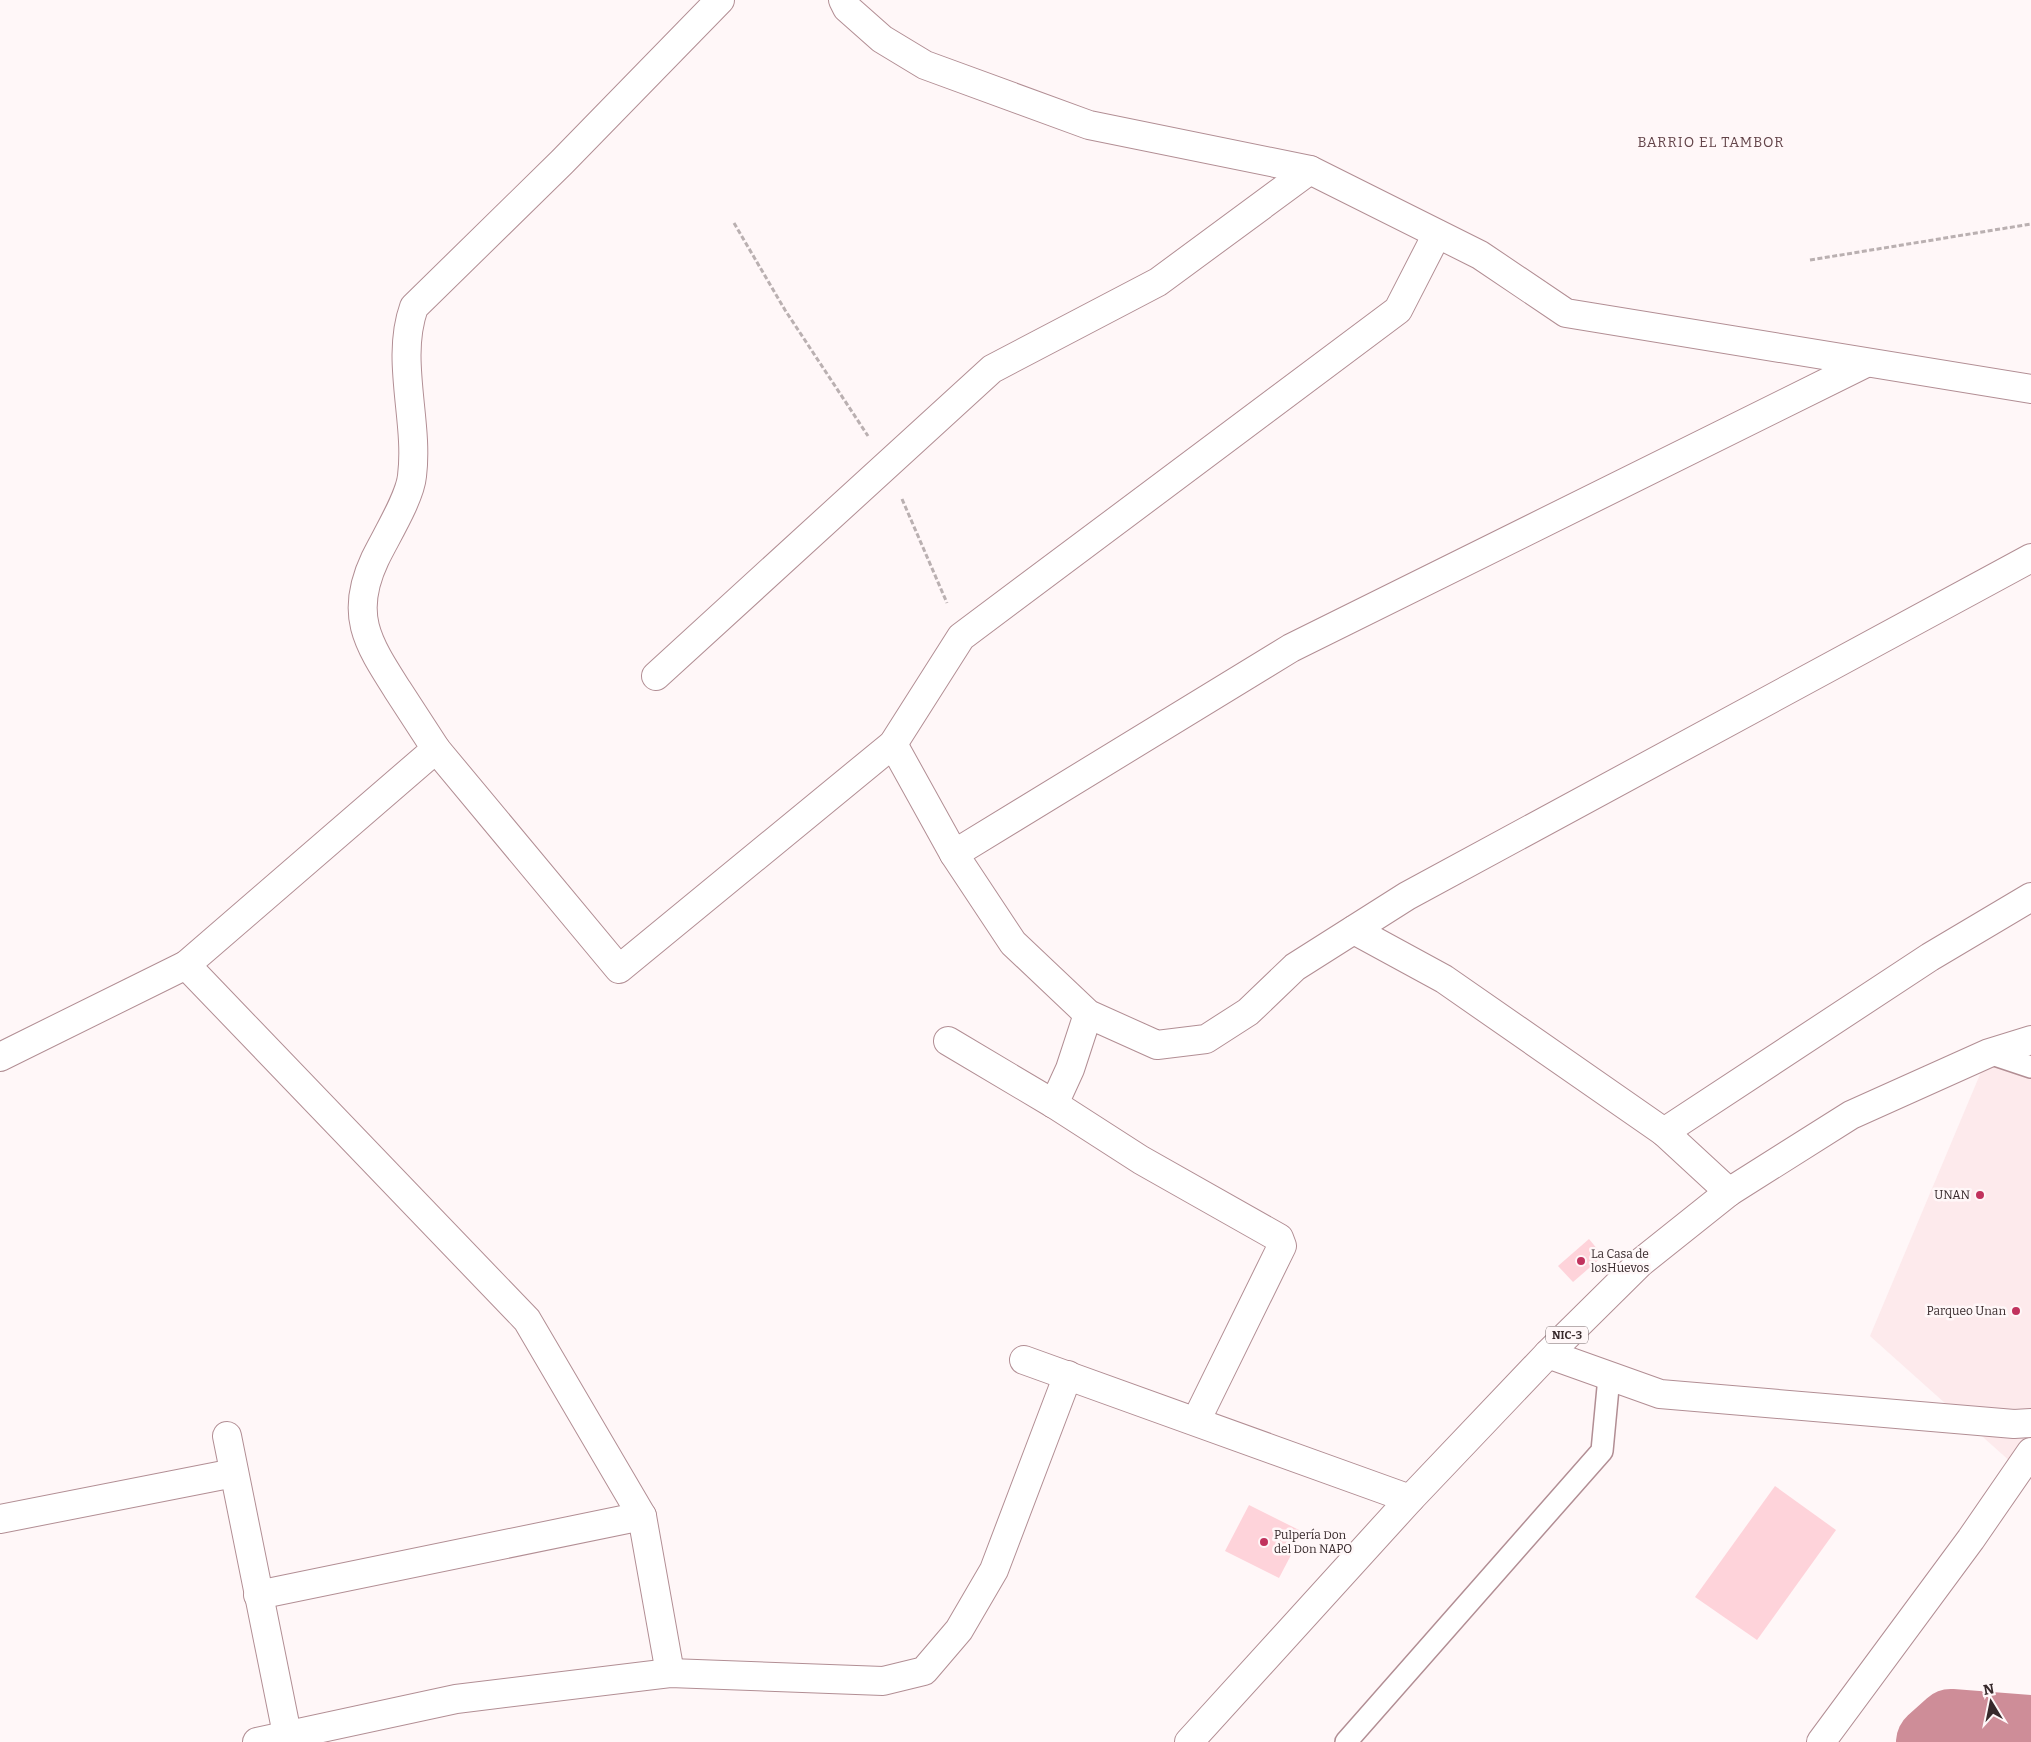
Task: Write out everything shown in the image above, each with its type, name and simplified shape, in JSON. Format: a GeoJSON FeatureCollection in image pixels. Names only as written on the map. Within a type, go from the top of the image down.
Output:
{"type":"FeatureCollection","features":[{"type":"Feature","properties":{"kind":"street"},"geometry":{"type":"LineString","coordinates":[[720,0],[562,162],[414,307],[407,327],[413,444],[412,478],[369,573],[363,611],[364,625],[371,650],[436,749],[619,969],[893,744],[962,637],[1398,310],[1437,234]]}},
{"type":"Feature","properties":{"kind":"street"},"geometry":{"type":"LineString","coordinates":[[843,0],[847,8],[882,39],[925,65],[1089,126],[1310,170],[1480,255],[1566,313],[2031,389]]}},
{"type":"Feature","properties":{"kind":"street"},"geometry":{"type":"LineString","coordinates":[[656,676],[992,369],[1158,282],[1310,170]]}},
{"type":"Feature","properties":{"kind":"street"},"geometry":{"type":"LineString","coordinates":[[954,854],[1291,648],[1866,363]]}},
{"type":"Feature","properties":{"kind":"street"},"geometry":{"type":"LineString","coordinates":[[893,744],[954,854],[1013,943],[1088,1014],[1156,1045],[1206,1039],[1248,1012],[1295,967],[1416,892],[2031,558]]}},
{"type":"Feature","properties":{"kind":"street"},"geometry":{"type":"LineString","coordinates":[[0,1057],[186,965],[436,749]]}},
{"type":"Feature","properties":{"kind":"street"},"geometry":{"type":"LineString","coordinates":[[1664,1132],[1930,957],[2028,904]]}},
{"type":"Feature","properties":{"kind":"street"},"geometry":{"type":"LineString","coordinates":[[1354,930],[1444,979],[1664,1132],[1728,1192]]}},
{"type":"Feature","properties":{"kind":"street"},"geometry":{"type":"LineString","coordinates":[[186,965],[526,1320],[642,1516],[670,1673]]}},
{"type":"Feature","properties":{"kind":"street"},"geometry":{"type":"LineString","coordinates":[[1054,1104],[1070,1069],[1088,1014]]}},
{"type":"Feature","properties":{"kind":"street","name":"NIC-3"},"geometry":{"type":"LineString","coordinates":[[1189,1742],[1410,1499],[1548,1354],[1640,1263],[1728,1192],[1851,1115],[1989,1053],[2031,1040]]}},
{"type":"Feature","properties":{"kind":"street"},"geometry":{"type":"LineString","coordinates":[[948,1042],[1054,1104],[1141,1160],[1279,1238],[1282,1246],[1196,1421]]}},
{"type":"Feature","properties":{"kind":"street"},"geometry":{"type":"LineString","coordinates":[[1548,1354],[1660,1394],[2004,1423],[2031,1423]]}},
{"type":"Feature","properties":{"kind":"street"},"geometry":{"type":"LineString","coordinates":[[1024,1360],[1410,1499]]}},
{"type":"Feature","properties":{"kind":"street"},"geometry":{"type":"LineString","coordinates":[[257,1742],[456,1699],[670,1673],[882,1681],[924,1671],[959,1630],[994,1570],[1068,1375]]}},
{"type":"Feature","properties":{"kind":"street"},"geometry":{"type":"LineString","coordinates":[[227,1436],[287,1734]]}},
{"type":"Feature","properties":{"kind":"street"},"geometry":{"type":"LineString","coordinates":[[1821,1742],[1971,1539],[2031,1452]]}},
{"type":"Feature","properties":{"kind":"street"},"geometry":{"type":"LineString","coordinates":[[0,1519],[234,1473]]}},
{"type":"Feature","properties":{"kind":"street"},"geometry":{"type":"LineString","coordinates":[[258,1595],[642,1516]]}},
{"type":"Feature","properties":{"kind":"lane"},"geometry":{"type":"LineString","coordinates":[[1989,1053],[2031,1067]]}},
{"type":"Feature","properties":{"kind":"lane"},"geometry":{"type":"LineString","coordinates":[[1346,1742],[1602,1451],[1609,1377]]}},
{"type":"Feature","properties":{"kind":"path"},"geometry":{"type":"LineString","coordinates":[[734,223],[786,310],[887,464],[962,637]]}},
{"type":"Feature","properties":{"kind":"path"},"geometry":{"type":"LineString","coordinates":[[1810,260],[2031,224]]}},
{"type":"Feature","properties":{"kind":"shaded area","name":"UNAN"},"geometry":{"type":"Polygon","coordinates":[[[2031,1039],[2031,1480],[1870,1336],[1989,1053],[2031,1039]]]}},
{"type":"Feature","properties":{"kind":"building","name":"La Casa de losHuevos"},"geometry":{"type":"Polygon","coordinates":[[[1589,1239],[1603,1256],[1573,1282],[1558,1266],[1589,1239]]]}},
{"type":"Feature","properties":{"kind":"building"},"geometry":{"type":"Polygon","coordinates":[[[1775,1486],[1836,1530],[1757,1640],[1695,1597],[1775,1486]]]}},
{"type":"Feature","properties":{"kind":"building","name":"Pulpería Don del Don NAPO"},"geometry":{"type":"Polygon","coordinates":[[[1249,1505],[1303,1532],[1279,1578],[1225,1551],[1249,1505]]]}},
{"type":"Feature","properties":{"kind":"waterway"},"geometry":{"type":"LineString","coordinates":[[1932,1742],[1951,1725],[2031,1731]]}},
{"type":"Feature","properties":{"kind":"place","name":"UNAN"},"geometry":{"type":"Point","coordinates":[1980,1195]}},
{"type":"Feature","properties":{"kind":"place","name":"La Casa de losHuevos"},"geometry":{"type":"Point","coordinates":[1581,1261]}},
{"type":"Feature","properties":{"kind":"place","name":"Parqueo Unan"},"geometry":{"type":"Point","coordinates":[2016,1311]}},
{"type":"Feature","properties":{"kind":"place","name":"Pulpería Don del Don NAPO"},"geometry":{"type":"Point","coordinates":[1264,1542]}},
{"type":"Feature","properties":{"kind":"district","name":"BARRIO EL TAMBOR"},"geometry":{"type":"Point","coordinates":[1711,142]}}]}
